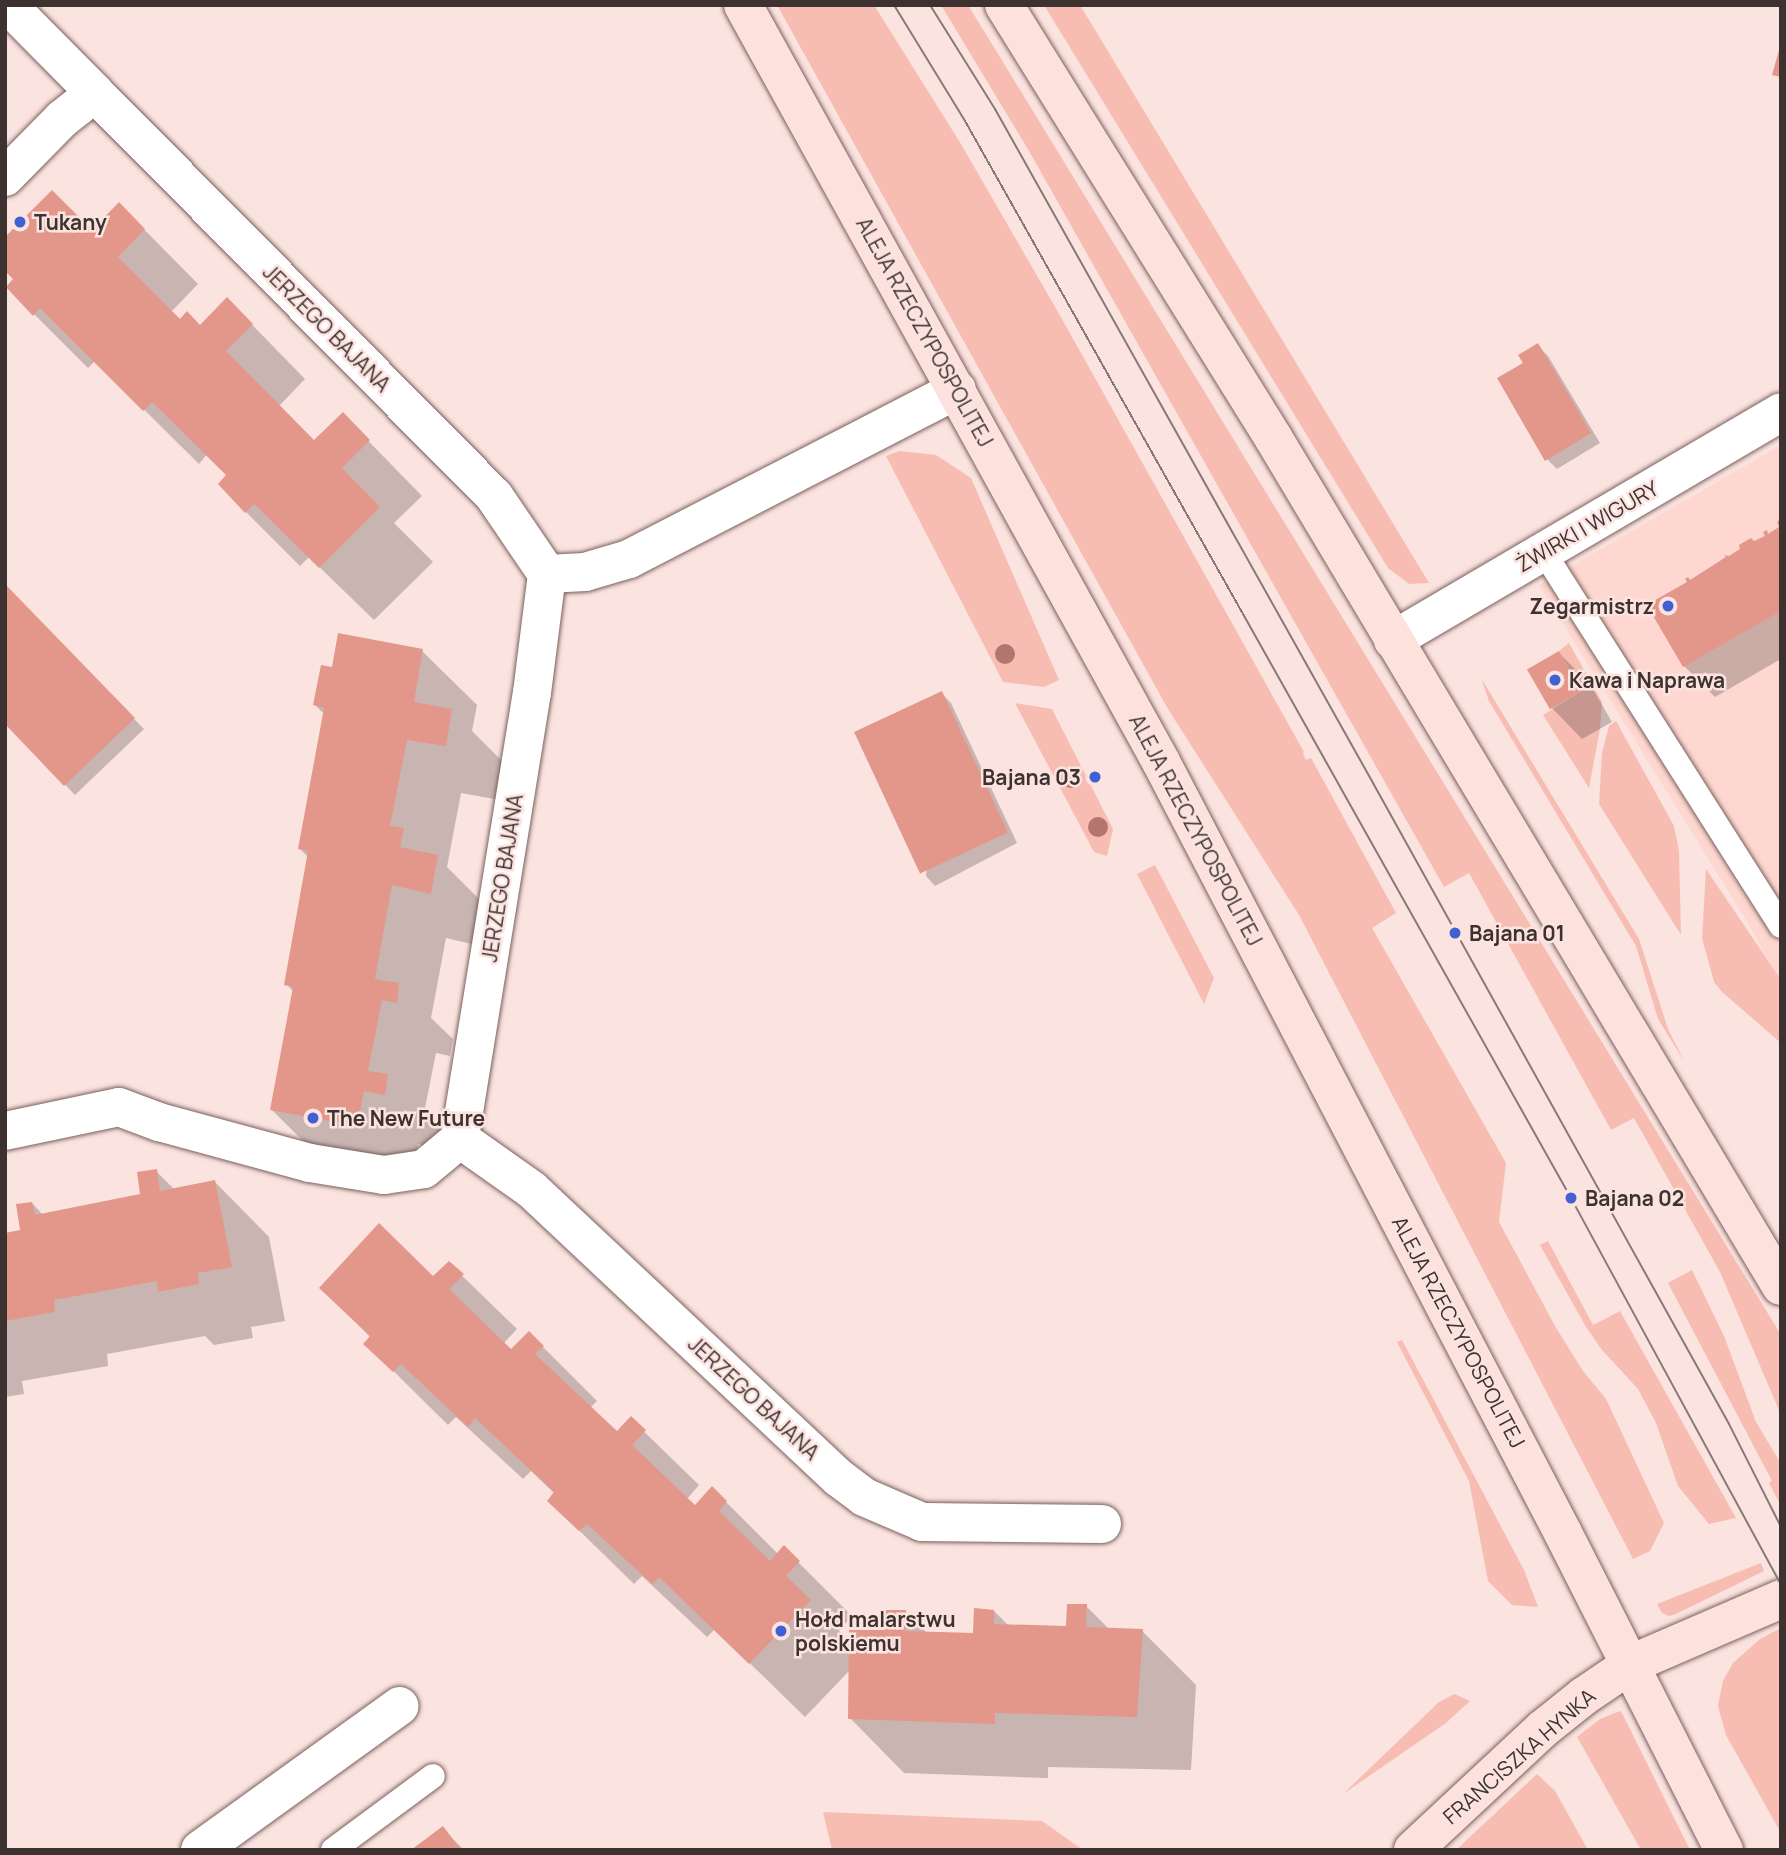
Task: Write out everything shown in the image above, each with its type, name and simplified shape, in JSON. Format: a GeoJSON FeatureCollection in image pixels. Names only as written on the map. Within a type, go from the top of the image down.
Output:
{"type":"FeatureCollection","features":[{"type":"Feature","properties":{"kind":"main road","name":"ALEJA RZECZYPOSPOLITEJ"},"geometry":{"type":"LineString","coordinates":[[743,5],[1161,762],[1631,1664],[1724,1850]]}},
{"type":"Feature","properties":{"kind":"main road"},"geometry":{"type":"LineString","coordinates":[[1004,5],[1267,427],[1781,1286]]}},
{"type":"Feature","properties":{"kind":"main road","name":"FRANCISZKA HYNKA"},"geometry":{"type":"LineString","coordinates":[[1413,1850],[1544,1728],[1584,1696],[1631,1664],[1781,1599]]}},
{"type":"Feature","properties":{"kind":"street","name":"JERZEGO BAJANA"},"geometry":{"type":"LineString","coordinates":[[8,5],[494,496],[547,574],[532,691],[460,1139],[533,1190],[839,1478],[864,1497],[922,1522],[1102,1524]]}},
{"type":"Feature","properties":{"kind":"street"},"geometry":{"type":"LineString","coordinates":[[5,177],[62,119],[95,93]]}},
{"type":"Feature","properties":{"kind":"street"},"geometry":{"type":"LineString","coordinates":[[547,574],[585,572],[629,559],[957,390]]}},
{"type":"Feature","properties":{"kind":"street","name":"ŻWIRKI I WIGURY"},"geometry":{"type":"LineString","coordinates":[[1393,640],[1781,412]]}},
{"type":"Feature","properties":{"kind":"street"},"geometry":{"type":"LineString","coordinates":[[5,1131],[119,1107],[159,1122],[310,1163],[384,1175],[424,1169],[460,1139]]}},
{"type":"Feature","properties":{"kind":"street"},"geometry":{"type":"LineString","coordinates":[[200,1850],[400,1706]]}},
{"type":"Feature","properties":{"kind":"lane"},"geometry":{"type":"LineString","coordinates":[[1543,551],[1781,926]]}},
{"type":"Feature","properties":{"kind":"lane"},"geometry":{"type":"LineString","coordinates":[[333,1850],[433,1776]]}},
{"type":"Feature","properties":{"kind":"shaded area"},"geometry":{"type":"Polygon","coordinates":[[[777,5],[874,5],[961,144],[1062,319],[1304,752],[1306,760],[1311,758],[1396,913],[1372,928],[1506,1163],[1499,1222],[1555,1326],[1583,1371],[1606,1399],[1664,1523],[1650,1551],[1633,1559],[1299,915],[1168,709],[777,5]]]}},
{"type":"Feature","properties":{"kind":"shaded area"},"geometry":{"type":"Polygon","coordinates":[[[941,5],[968,5],[1781,1335],[1781,1415],[1720,1272],[1634,1118],[1611,1130],[1469,873],[1444,887],[1029,151],[941,5]]]}},
{"type":"Feature","properties":{"kind":"shaded area"},"geometry":{"type":"Polygon","coordinates":[[[1044,5],[1080,5],[1429,583],[1409,584],[1388,568],[1044,5]]]}},
{"type":"Feature","properties":{"kind":"shaded area"},"geometry":{"type":"Polygon","coordinates":[[[1781,445],[1781,985],[1748,923],[1539,585],[1781,445]]]}},
{"type":"Feature","properties":{"kind":"shaded area"},"geometry":{"type":"Polygon","coordinates":[[[899,451],[936,455],[971,478],[1059,680],[1044,687],[1003,682],[886,456],[899,451]]]}},
{"type":"Feature","properties":{"kind":"shaded area"},"geometry":{"type":"Polygon","coordinates":[[[1569,643],[1602,702],[1589,788],[1543,715],[1582,691],[1559,651],[1569,643]]]}},
{"type":"Feature","properties":{"kind":"shaded area"},"geometry":{"type":"Polygon","coordinates":[[[1481,678],[1639,939],[1668,1029],[1684,1061],[1658,1019],[1636,946],[1489,701],[1481,678]]]}},
{"type":"Feature","properties":{"kind":"shaded area"},"geometry":{"type":"Polygon","coordinates":[[[1015,703],[1052,709],[1113,829],[1107,856],[1094,852],[1015,703]]]}},
{"type":"Feature","properties":{"kind":"shaded area"},"geometry":{"type":"Polygon","coordinates":[[[1616,721],[1674,826],[1679,851],[1681,935],[1599,804],[1602,753],[1609,726],[1616,721]]]}},
{"type":"Feature","properties":{"kind":"shaded area"},"geometry":{"type":"Polygon","coordinates":[[[1155,865],[1214,978],[1204,1004],[1137,874],[1155,865]]]}},
{"type":"Feature","properties":{"kind":"shaded area"},"geometry":{"type":"Polygon","coordinates":[[[1706,869],[1781,980],[1781,1043],[1714,982],[1702,938],[1706,869]]]}},
{"type":"Feature","properties":{"kind":"shaded area"},"geometry":{"type":"Polygon","coordinates":[[[1548,1241],[1593,1325],[1620,1311],[1736,1518],[1709,1524],[1678,1486],[1656,1423],[1638,1389],[1602,1350],[1586,1327],[1540,1245],[1548,1241]]]}},
{"type":"Feature","properties":{"kind":"shaded area"},"geometry":{"type":"Polygon","coordinates":[[[1692,1270],[1724,1336],[1756,1422],[1781,1464],[1779,1502],[1769,1483],[1772,1481],[1668,1283],[1692,1270]]]}},
{"type":"Feature","properties":{"kind":"shaded area"},"geometry":{"type":"Polygon","coordinates":[[[1402,1340],[1524,1570],[1538,1607],[1512,1605],[1488,1581],[1469,1481],[1397,1342],[1402,1340]]]}},
{"type":"Feature","properties":{"kind":"shaded area"},"geometry":{"type":"Polygon","coordinates":[[[1761,1563],[1764,1571],[1676,1614],[1669,1616],[1662,1613],[1657,1604],[1761,1563]]]}},
{"type":"Feature","properties":{"kind":"shaded area"},"geometry":{"type":"Polygon","coordinates":[[[1781,1628],[1781,1833],[1726,1735],[1718,1706],[1723,1681],[1733,1663],[1760,1639],[1781,1628]]]}},
{"type":"Feature","properties":{"kind":"shaded area"},"geometry":{"type":"Polygon","coordinates":[[[1454,1694],[1470,1701],[1446,1723],[1343,1794],[1439,1702],[1454,1694]]]}},
{"type":"Feature","properties":{"kind":"shaded area"},"geometry":{"type":"Polygon","coordinates":[[[1620,1711],[1690,1850],[1641,1850],[1577,1737],[1600,1719],[1620,1711]]]}},
{"type":"Feature","properties":{"kind":"shaded area"},"geometry":{"type":"Polygon","coordinates":[[[1537,1774],[1555,1791],[1588,1850],[1456,1850],[1537,1774]]]}},
{"type":"Feature","properties":{"kind":"shaded area"},"geometry":{"type":"Polygon","coordinates":[[[823,1812],[1042,1821],[1083,1850],[832,1850],[823,1812]]]}},
{"type":"Feature","properties":{"kind":"building"},"geometry":{"type":"Polygon","coordinates":[[[1781,43],[1781,77],[1772,75],[1781,43]]]}},
{"type":"Feature","properties":{"kind":"building"},"geometry":{"type":"Polygon","coordinates":[[[52,190],[92,230],[119,202],[145,229],[118,257],[180,319],[187,311],[200,325],[227,297],[253,324],[226,351],[314,440],[343,412],[370,440],[342,468],[380,507],[319,568],[254,504],[245,513],[218,484],[226,475],[152,402],[143,411],[40,308],[33,316],[6,287],[13,279],[5,271],[5,237],[52,190]]]}},
{"type":"Feature","properties":{"kind":"building"},"geometry":{"type":"Polygon","coordinates":[[[1538,343],[1591,433],[1545,461],[1497,378],[1523,363],[1518,355],[1538,343]]]}},
{"type":"Feature","properties":{"kind":"building"},"geometry":{"type":"Polygon","coordinates":[[[1781,518],[1781,611],[1683,667],[1645,602],[1650,603],[1687,582],[1685,579],[1688,577],[1690,580],[1726,557],[1724,555],[1729,556],[1740,549],[1739,545],[1751,538],[1754,541],[1765,536],[1763,532],[1767,530],[1768,534],[1779,527],[1777,522],[1781,518]]]}},
{"type":"Feature","properties":{"kind":"building"},"geometry":{"type":"Polygon","coordinates":[[[5,584],[135,718],[64,786],[5,724],[5,584]]]}},
{"type":"Feature","properties":{"kind":"building"},"geometry":{"type":"Polygon","coordinates":[[[338,633],[423,649],[414,702],[452,709],[446,746],[407,740],[390,826],[404,828],[400,847],[438,855],[431,894],[392,885],[375,979],[399,983],[397,1003],[382,1000],[368,1071],[388,1074],[385,1095],[364,1091],[357,1126],[270,1110],[293,987],[284,985],[308,851],[298,849],[324,708],[313,705],[321,665],[332,667],[338,633]]]}},
{"type":"Feature","properties":{"kind":"building","name":"Kawa i Naprawa"},"geometry":{"type":"Polygon","coordinates":[[[1559,651],[1582,691],[1550,709],[1527,670],[1559,651]]]}},
{"type":"Feature","properties":{"kind":"building"},"geometry":{"type":"Polygon","coordinates":[[[942,691],[1008,832],[920,873],[854,732],[942,691]]]}},
{"type":"Feature","properties":{"kind":"building"},"geometry":{"type":"Polygon","coordinates":[[[157,1169],[160,1191],[215,1180],[232,1267],[198,1273],[199,1284],[158,1292],[157,1281],[54,1300],[55,1312],[5,1321],[5,1233],[20,1230],[16,1204],[32,1202],[35,1215],[140,1194],[137,1172],[157,1169]]]}},
{"type":"Feature","properties":{"kind":"building"},"geometry":{"type":"Polygon","coordinates":[[[379,1223],[433,1276],[449,1261],[464,1274],[449,1289],[511,1349],[529,1331],[544,1346],[535,1354],[617,1431],[631,1416],[646,1430],[632,1445],[695,1505],[712,1486],[727,1501],[719,1511],[770,1561],[784,1545],[800,1561],[786,1576],[811,1600],[749,1664],[659,1577],[652,1584],[587,1524],[579,1531],[547,1501],[554,1492],[475,1418],[468,1427],[401,1364],[393,1372],[363,1344],[370,1336],[319,1288],[379,1223]]]}},
{"type":"Feature","properties":{"kind":"building"},"geometry":{"type":"Polygon","coordinates":[[[1067,1604],[1087,1604],[1086,1627],[1143,1629],[1137,1717],[995,1713],[995,1724],[848,1719],[849,1630],[884,1630],[885,1610],[906,1610],[905,1631],[973,1633],[974,1608],[994,1610],[994,1624],[1066,1626],[1067,1604]]]}},
{"type":"Feature","properties":{"kind":"building"},"geometry":{"type":"Polygon","coordinates":[[[443,1826],[461,1850],[411,1850],[443,1826]]]}},
{"type":"Feature","properties":{"kind":"tram line"},"geometry":{"type":"LineString","coordinates":[[894,5],[965,121],[1571,1198],[1781,1585]]}},
{"type":"Feature","properties":{"kind":"tram line"},"geometry":{"type":"LineString","coordinates":[[930,5],[995,109],[1373,783],[1729,1424],[1781,1527]]}},
{"type":"Feature","properties":{"kind":"place","name":"Tukany"},"geometry":{"type":"Point","coordinates":[20,222]}},
{"type":"Feature","properties":{"kind":"place","name":"Zegarmistrz"},"geometry":{"type":"Point","coordinates":[1668,606]}},
{"type":"Feature","properties":{"kind":"place","name":"Kawa i Naprawa"},"geometry":{"type":"Point","coordinates":[1555,680]}},
{"type":"Feature","properties":{"kind":"place","name":"Bajana 03"},"geometry":{"type":"Point","coordinates":[1095,777]}},
{"type":"Feature","properties":{"kind":"place","name":"Bajana 01"},"geometry":{"type":"Point","coordinates":[1455,933]}},
{"type":"Feature","properties":{"kind":"place","name":"The New Future"},"geometry":{"type":"Point","coordinates":[313,1118]}},
{"type":"Feature","properties":{"kind":"place","name":"Bajana 02"},"geometry":{"type":"Point","coordinates":[1571,1198]}},
{"type":"Feature","properties":{"kind":"place","name":"Hołd malarstwu polskiemu"},"geometry":{"type":"Point","coordinates":[781,1631]}}]}
